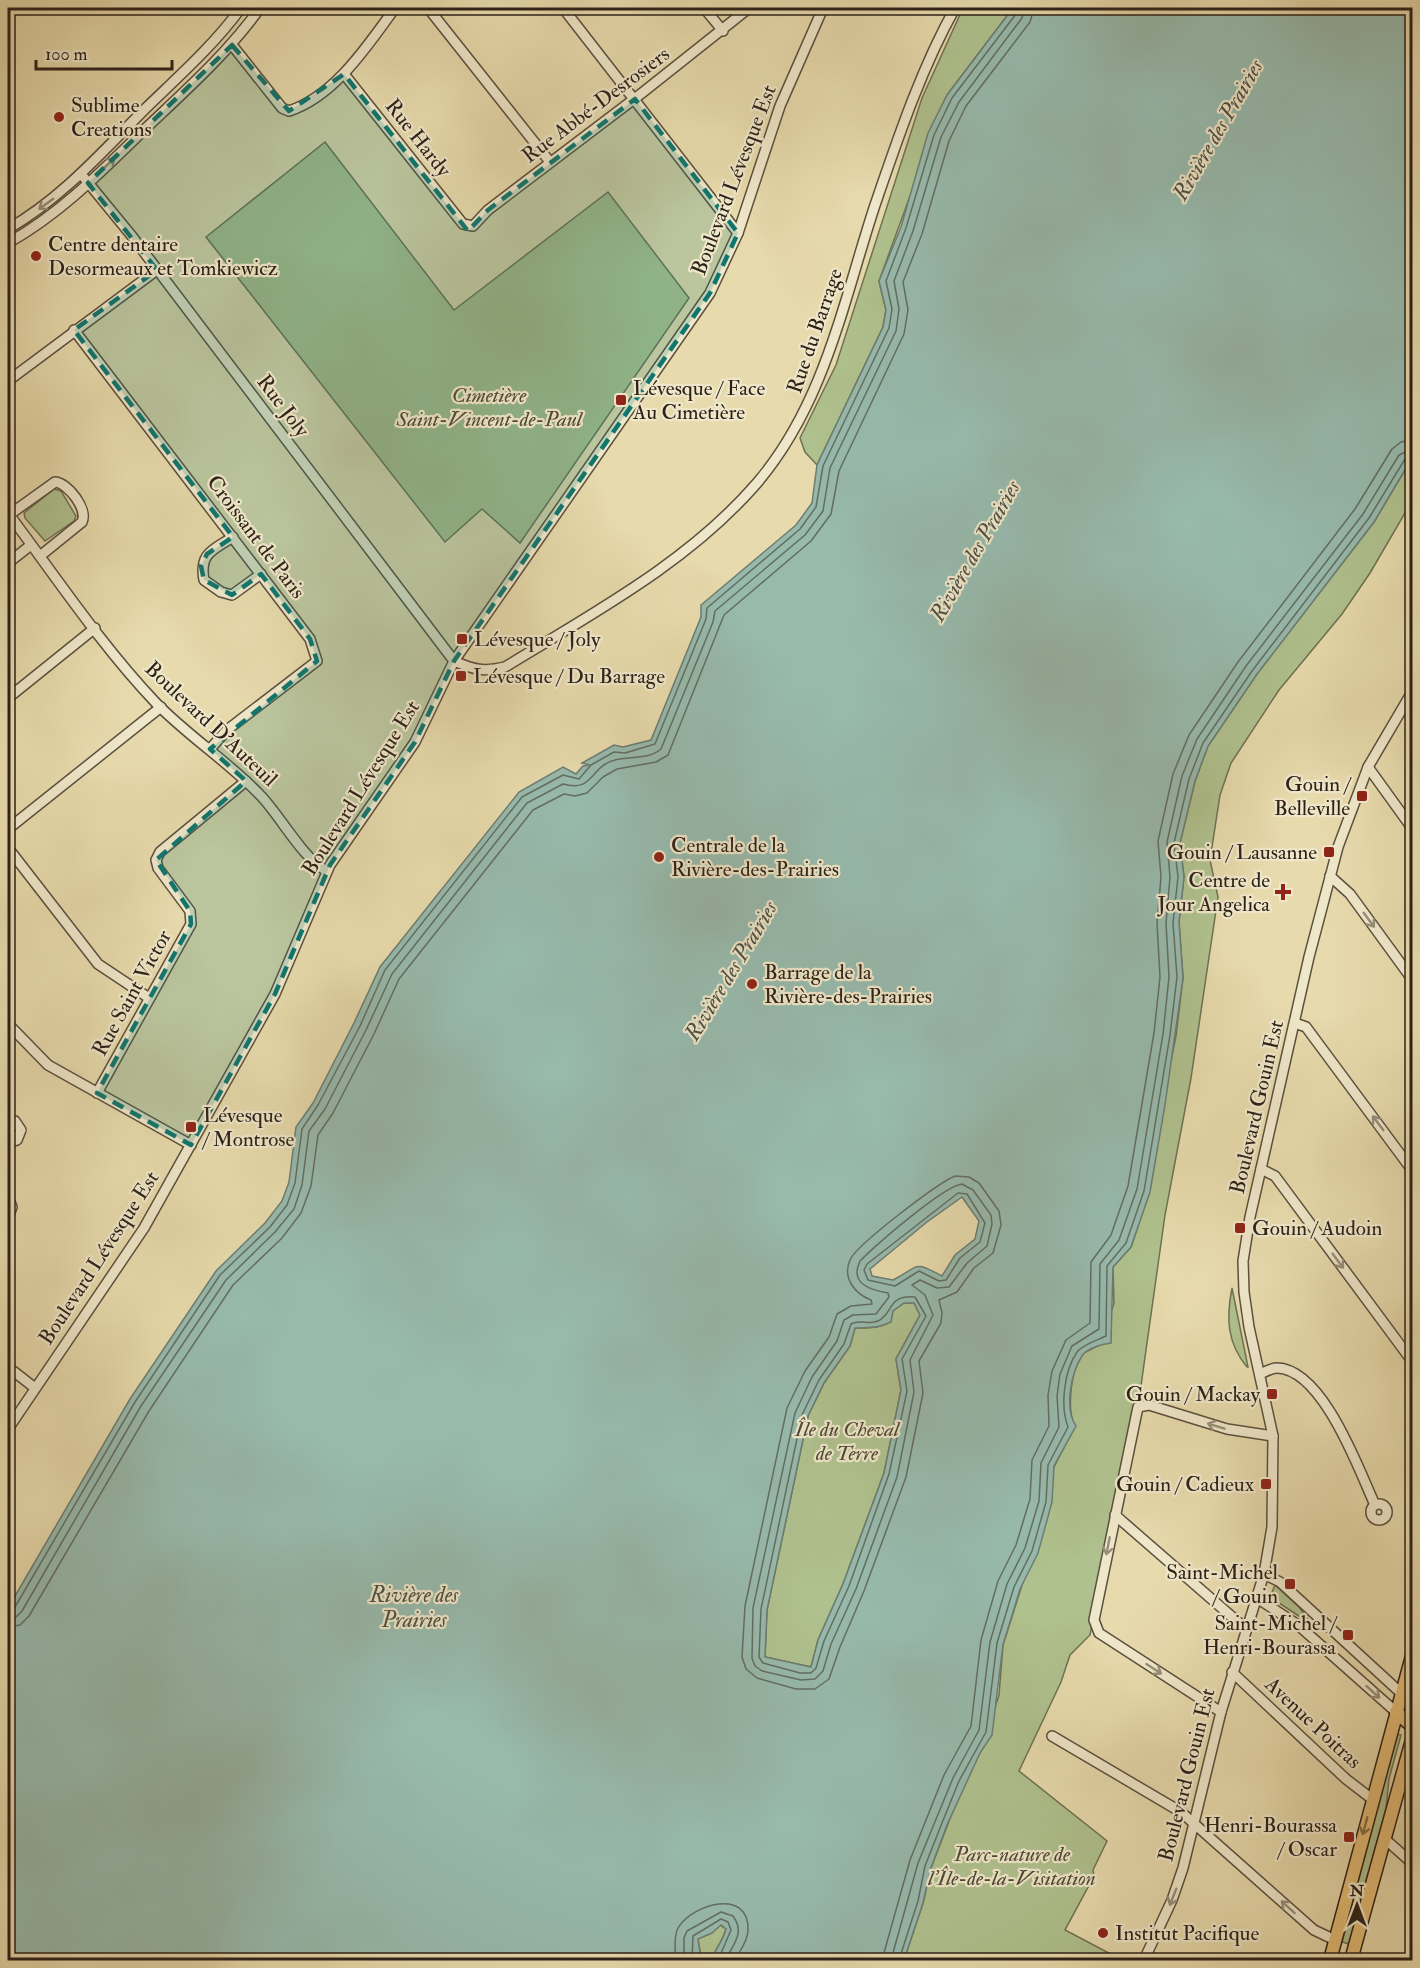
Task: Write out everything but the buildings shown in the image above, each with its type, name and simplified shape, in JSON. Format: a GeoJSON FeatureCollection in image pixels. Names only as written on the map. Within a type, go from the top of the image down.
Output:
{"type":"FeatureCollection","features":[{"type":"Feature","properties":{"kind":"main road"},"geometry":{"type":"LineString","coordinates":[[1330,1960],[1372,1799],[1413,1656]]}},
{"type":"Feature","properties":{"kind":"main road"},"geometry":{"type":"LineString","coordinates":[[1402,1694],[1413,1703]]}},
{"type":"Feature","properties":{"kind":"main road"},"geometry":{"type":"LineString","coordinates":[[1396,1712],[1413,1726]]}},
{"type":"Feature","properties":{"kind":"main road"},"geometry":{"type":"LineString","coordinates":[[1351,1960],[1413,1740]]}},
{"type":"Feature","properties":{"kind":"street"},"geometry":{"type":"LineString","coordinates":[[8,230],[49,202],[81,174],[217,38],[241,8]]}},
{"type":"Feature","properties":{"kind":"street"},"geometry":{"type":"LineString","coordinates":[[8,243],[46,218],[88,183],[232,45],[260,8]]}},
{"type":"Feature","properties":{"kind":"street"},"geometry":{"type":"LineString","coordinates":[[232,45],[282,108],[289,111],[302,107],[344,74],[362,54],[395,8]]}},
{"type":"Feature","properties":{"kind":"street"},"geometry":{"type":"LineString","coordinates":[[428,8],[550,162]]}},
{"type":"Feature","properties":{"kind":"street"},"geometry":{"type":"LineString","coordinates":[[564,8],[738,233]]}},
{"type":"Feature","properties":{"kind":"street"},"geometry":{"type":"LineString","coordinates":[[704,8],[723,31]]}},
{"type":"Feature","properties":{"kind":"street","name":"Rue Abbé-Desrosiers"},"geometry":{"type":"LineString","coordinates":[[463,224],[473,226],[488,210],[723,31],[749,8]]}},
{"type":"Feature","properties":{"kind":"street","name":"Boulevard Lévesque Est"},"geometry":{"type":"LineString","coordinates":[[8,1428],[144,1228],[275,993],[327,871],[415,742],[454,661],[710,293],[738,233],[780,106],[823,8]]}},
{"type":"Feature","properties":{"kind":"street","name":"Rue du Barrage"},"geometry":{"type":"LineString","coordinates":[[454,661],[474,670],[487,672],[505,667],[634,587],[689,547],[727,515],[757,483],[805,412],[832,350],[875,205],[933,47],[955,8]]}},
{"type":"Feature","properties":{"kind":"street","name":"Rue Hardy"},"geometry":{"type":"LineString","coordinates":[[344,74],[463,224]]}},
{"type":"Feature","properties":{"kind":"street","name":"Rue Joly"},"geometry":{"type":"LineString","coordinates":[[81,174],[157,270],[454,661]]}},
{"type":"Feature","properties":{"kind":"street"},"geometry":{"type":"LineString","coordinates":[[8,381],[157,270]]}},
{"type":"Feature","properties":{"kind":"street","name":"Croissant de Paris"},"geometry":{"type":"LineString","coordinates":[[74,330],[310,639],[317,661],[227,730],[210,749]]}},
{"type":"Feature","properties":{"kind":"street"},"geometry":{"type":"LineString","coordinates":[[8,514],[55,482],[63,484],[82,509],[84,515],[82,522],[40,556]]}},
{"type":"Feature","properties":{"kind":"street","name":"Boulevard D'Auteuil"},"geometry":{"type":"LineString","coordinates":[[8,514],[137,683],[161,707],[246,781],[272,808],[316,864],[327,871]]}},
{"type":"Feature","properties":{"kind":"street"},"geometry":{"type":"LineString","coordinates":[[233,537],[207,554],[201,566],[204,580],[221,592],[232,595],[261,574]]}},
{"type":"Feature","properties":{"kind":"street"},"geometry":{"type":"LineString","coordinates":[[8,564],[31,545]]}},
{"type":"Feature","properties":{"kind":"street"},"geometry":{"type":"LineString","coordinates":[[8,698],[95,628]]}},
{"type":"Feature","properties":{"kind":"street","name":"Boulevard Gouin Est"},"geometry":{"type":"LineString","coordinates":[[1144,1960],[1178,1886],[1232,1672],[1264,1574],[1274,1513],[1273,1436],[1246,1310],[1243,1272],[1245,1246],[1261,1169],[1330,876],[1348,817],[1368,767],[1413,692]]}},
{"type":"Feature","properties":{"kind":"street"},"geometry":{"type":"LineString","coordinates":[[8,829],[161,707]]}},
{"type":"Feature","properties":{"kind":"street"},"geometry":{"type":"LineString","coordinates":[[1368,767],[1413,828]]}},
{"type":"Feature","properties":{"kind":"street","name":"Rue Saint Victor"},"geometry":{"type":"LineString","coordinates":[[97,1093],[191,924],[190,910],[158,868],[156,860],[160,852],[246,781]]}},
{"type":"Feature","properties":{"kind":"street"},"geometry":{"type":"LineString","coordinates":[[8,848],[98,964],[149,998]]}},
{"type":"Feature","properties":{"kind":"street"},"geometry":{"type":"LineString","coordinates":[[1330,876],[1350,894],[1413,979]]}},
{"type":"Feature","properties":{"kind":"street"},"geometry":{"type":"LineString","coordinates":[[1295,1023],[1306,1027],[1413,1170]]}},
{"type":"Feature","properties":{"kind":"street"},"geometry":{"type":"LineString","coordinates":[[8,1024],[48,1065],[191,1145]]}},
{"type":"Feature","properties":{"kind":"street"},"geometry":{"type":"LineString","coordinates":[[8,1120],[15,1121],[21,1130],[17,1140],[8,1143]]}},
{"type":"Feature","properties":{"kind":"street"},"geometry":{"type":"LineString","coordinates":[[1261,1169],[1275,1176],[1413,1360]]}},
{"type":"Feature","properties":{"kind":"street"},"geometry":{"type":"LineString","coordinates":[[8,1197],[12,1207],[8,1218]]}},
{"type":"Feature","properties":{"kind":"street"},"geometry":{"type":"LineString","coordinates":[[8,1367],[35,1388]]}},
{"type":"Feature","properties":{"kind":"street"},"geometry":{"type":"LineString","coordinates":[[1260,1374],[1274,1368],[1288,1371],[1324,1400],[1375,1505]]}},
{"type":"Feature","properties":{"kind":"street"},"geometry":{"type":"LineString","coordinates":[[1221,1713],[1105,1638],[1095,1627],[1094,1620],[1138,1407],[1149,1405],[1227,1429],[1273,1436]]}},
{"type":"Feature","properties":{"kind":"street"},"geometry":{"type":"LineString","coordinates":[[1115,1515],[1246,1629]]}},
{"type":"Feature","properties":{"kind":"street"},"geometry":{"type":"LineString","coordinates":[[1264,1574],[1280,1582],[1402,1694]]}},
{"type":"Feature","properties":{"kind":"street"},"geometry":{"type":"LineString","coordinates":[[1257,1598],[1298,1625],[1396,1712]]}},
{"type":"Feature","properties":{"kind":"street","name":"Avenue Poitras"},"geometry":{"type":"LineString","coordinates":[[1232,1672],[1346,1779],[1372,1799]]}},
{"type":"Feature","properties":{"kind":"street"},"geometry":{"type":"LineString","coordinates":[[1052,1736],[1193,1821],[1314,1930],[1335,1940]]}},
{"type":"Feature","properties":{"kind":"street"},"geometry":{"type":"LineString","coordinates":[[1385,1839],[1413,1863]]}},
{"type":"Feature","properties":{"kind":"highlighted area"},"geometry":{"type":"Polygon","coordinates":[[[232,45],[289,111],[344,74],[468,231],[488,210],[635,99],[738,233],[710,293],[454,661],[415,742],[330,865],[275,994],[191,1145],[97,1093],[191,924],[190,911],[156,860],[246,781],[210,749],[317,661],[310,639],[261,574],[232,595],[204,580],[201,566],[207,554],[233,537],[74,330],[157,270],[88,183],[232,45]]]}},
{"type":"Feature","properties":{"kind":"green space"},"geometry":{"type":"Polygon","coordinates":[[[963,8],[1013,8],[947,95],[879,281],[886,310],[883,327],[817,465],[805,452],[800,438],[836,365],[922,98],[963,8]]]}},
{"type":"Feature","properties":{"kind":"green space","name":"Cimetière Saint-Vincent-de-Paul"},"geometry":{"type":"Polygon","coordinates":[[[325,142],[454,310],[608,192],[689,298],[520,543],[482,509],[445,542],[206,237],[325,142]]]}},
{"type":"Feature","properties":{"kind":"green space","name":"Parc-nature de l'Île-de-la-Visitation"},"geometry":{"type":"Polygon","coordinates":[[[1412,458],[1412,501],[1370,573],[1342,614],[1279,690],[1231,763],[1220,795],[1210,860],[1218,897],[1191,1078],[1165,1215],[1138,1407],[1090,1635],[1070,1655],[1061,1682],[1019,1771],[1107,1841],[1093,1870],[1094,1876],[1065,1930],[1122,1960],[904,1960],[923,1903],[931,1868],[964,1782],[980,1753],[999,1695],[1003,1645],[1023,1582],[1054,1467],[1075,1426],[1070,1400],[1076,1368],[1084,1353],[1101,1344],[1114,1303],[1113,1267],[1131,1247],[1138,1226],[1176,1036],[1183,978],[1179,922],[1184,877],[1180,843],[1195,781],[1208,746],[1257,674],[1374,522],[1412,458]]]}},
{"type":"Feature","properties":{"kind":"green space"},"geometry":{"type":"Polygon","coordinates":[[[54,489],[61,491],[76,516],[74,521],[45,541],[25,518],[24,513],[54,489]]]}},
{"type":"Feature","properties":{"kind":"green space"},"geometry":{"type":"Polygon","coordinates":[[[1232,1288],[1248,1367],[1235,1349],[1230,1330],[1229,1310],[1232,1288]]]}},
{"type":"Feature","properties":{"kind":"green space","name":"Île du Cheval de Terre"},"geometry":{"type":"Polygon","coordinates":[[[904,1303],[914,1303],[920,1315],[896,1359],[901,1390],[884,1473],[843,1584],[818,1640],[811,1667],[765,1657],[767,1610],[808,1416],[824,1383],[850,1346],[855,1328],[873,1328],[885,1324],[890,1321],[893,1311],[904,1303]]]}},
{"type":"Feature","properties":{"kind":"green space"},"geometry":{"type":"Polygon","coordinates":[[[1275,1585],[1299,1607],[1311,1624],[1270,1597],[1275,1585]]]}},
{"type":"Feature","properties":{"kind":"green space"},"geometry":{"type":"Polygon","coordinates":[[[1397,1734],[1401,1735],[1389,1779],[1386,1808],[1349,1944],[1342,1942],[1397,1734]]]}},
{"type":"Feature","properties":{"kind":"green space"},"geometry":{"type":"Polygon","coordinates":[[[720,1925],[726,1929],[712,1960],[697,1960],[700,1952],[698,1939],[720,1925]]]}},
{"type":"Feature","properties":{"kind":"water","name":"Rivière des Prairies"},"geometry":{"type":"Polygon","coordinates":[[[1013,8],[1412,8],[1412,458],[1374,522],[1257,674],[1208,746],[1195,781],[1180,843],[1184,877],[1179,922],[1183,978],[1150,1192],[1131,1247],[1113,1267],[1111,1343],[1099,1345],[1087,1351],[1078,1363],[1072,1381],[1070,1410],[1076,1426],[1054,1466],[1052,1502],[1038,1553],[1020,1589],[1003,1645],[992,1735],[980,1753],[947,1825],[931,1868],[923,1903],[904,1960],[712,1960],[726,1929],[721,1925],[712,1933],[698,1939],[700,1952],[697,1960],[8,1960],[8,1608],[130,1399],[216,1271],[265,1223],[282,1201],[289,1182],[296,1127],[313,1103],[380,967],[519,792],[563,767],[576,774],[583,766],[590,765],[582,763],[614,745],[623,747],[651,740],[701,617],[701,605],[796,525],[812,503],[817,465],[883,327],[886,310],[879,281],[901,227],[928,133],[947,95],[1013,8]],[[962,1197],[927,1222],[870,1269],[872,1276],[893,1280],[913,1268],[921,1267],[942,1276],[955,1255],[975,1239],[979,1221],[962,1197]],[[904,1303],[893,1311],[891,1322],[877,1327],[855,1328],[850,1346],[824,1383],[808,1416],[767,1610],[765,1657],[811,1667],[818,1640],[843,1584],[884,1473],[901,1390],[896,1359],[920,1315],[914,1303],[904,1303]]]}},
{"type":"Feature","properties":{"kind":"place","name":"Sublime Creations"},"geometry":{"type":"Point","coordinates":[59,117]}},
{"type":"Feature","properties":{"kind":"place","name":"Centre dentaire Desormeaux et Tomkiewicz"},"geometry":{"type":"Point","coordinates":[36,256]}},
{"type":"Feature","properties":{"kind":"place","name":"Lévesque / Face Au Cimetière"},"geometry":{"type":"Point","coordinates":[621,400]}},
{"type":"Feature","properties":{"kind":"place","name":"Lévesque / Joly"},"geometry":{"type":"Point","coordinates":[462,639]}},
{"type":"Feature","properties":{"kind":"place","name":"Lévesque / Du Barrage"},"geometry":{"type":"Point","coordinates":[461,676]}},
{"type":"Feature","properties":{"kind":"place","name":"Gouin / Belleville"},"geometry":{"type":"Point","coordinates":[1362,796]}},
{"type":"Feature","properties":{"kind":"place","name":"Gouin / Lausanne"},"geometry":{"type":"Point","coordinates":[1329,852]}},
{"type":"Feature","properties":{"kind":"place","name":"Centrale de la Rivière-des-Prairies"},"geometry":{"type":"Point","coordinates":[659,857]}},
{"type":"Feature","properties":{"kind":"place","name":"Centre de Jour Angelica"},"geometry":{"type":"Point","coordinates":[1283,892]}},
{"type":"Feature","properties":{"kind":"place","name":"Barrage de la Rivière-des-Prairies"},"geometry":{"type":"Point","coordinates":[752,984]}},
{"type":"Feature","properties":{"kind":"place","name":"Lévesque / Montrose"},"geometry":{"type":"Point","coordinates":[191,1127]}},
{"type":"Feature","properties":{"kind":"place","name":"Gouin / Audoin"},"geometry":{"type":"Point","coordinates":[1240,1228]}},
{"type":"Feature","properties":{"kind":"place","name":"Gouin / Mackay"},"geometry":{"type":"Point","coordinates":[1272,1394]}},
{"type":"Feature","properties":{"kind":"place","name":"Gouin / Cadieux"},"geometry":{"type":"Point","coordinates":[1266,1484]}},
{"type":"Feature","properties":{"kind":"place","name":"Saint-Michel / Gouin"},"geometry":{"type":"Point","coordinates":[1290,1584]}},
{"type":"Feature","properties":{"kind":"place","name":"Saint-Michel / Henri-Bourassa"},"geometry":{"type":"Point","coordinates":[1348,1635]}},
{"type":"Feature","properties":{"kind":"place","name":"Henri-Bourassa / Oscar"},"geometry":{"type":"Point","coordinates":[1349,1837]}},
{"type":"Feature","properties":{"kind":"place","name":"Institut Pacifique"},"geometry":{"type":"Point","coordinates":[1103,1933]}}]}
